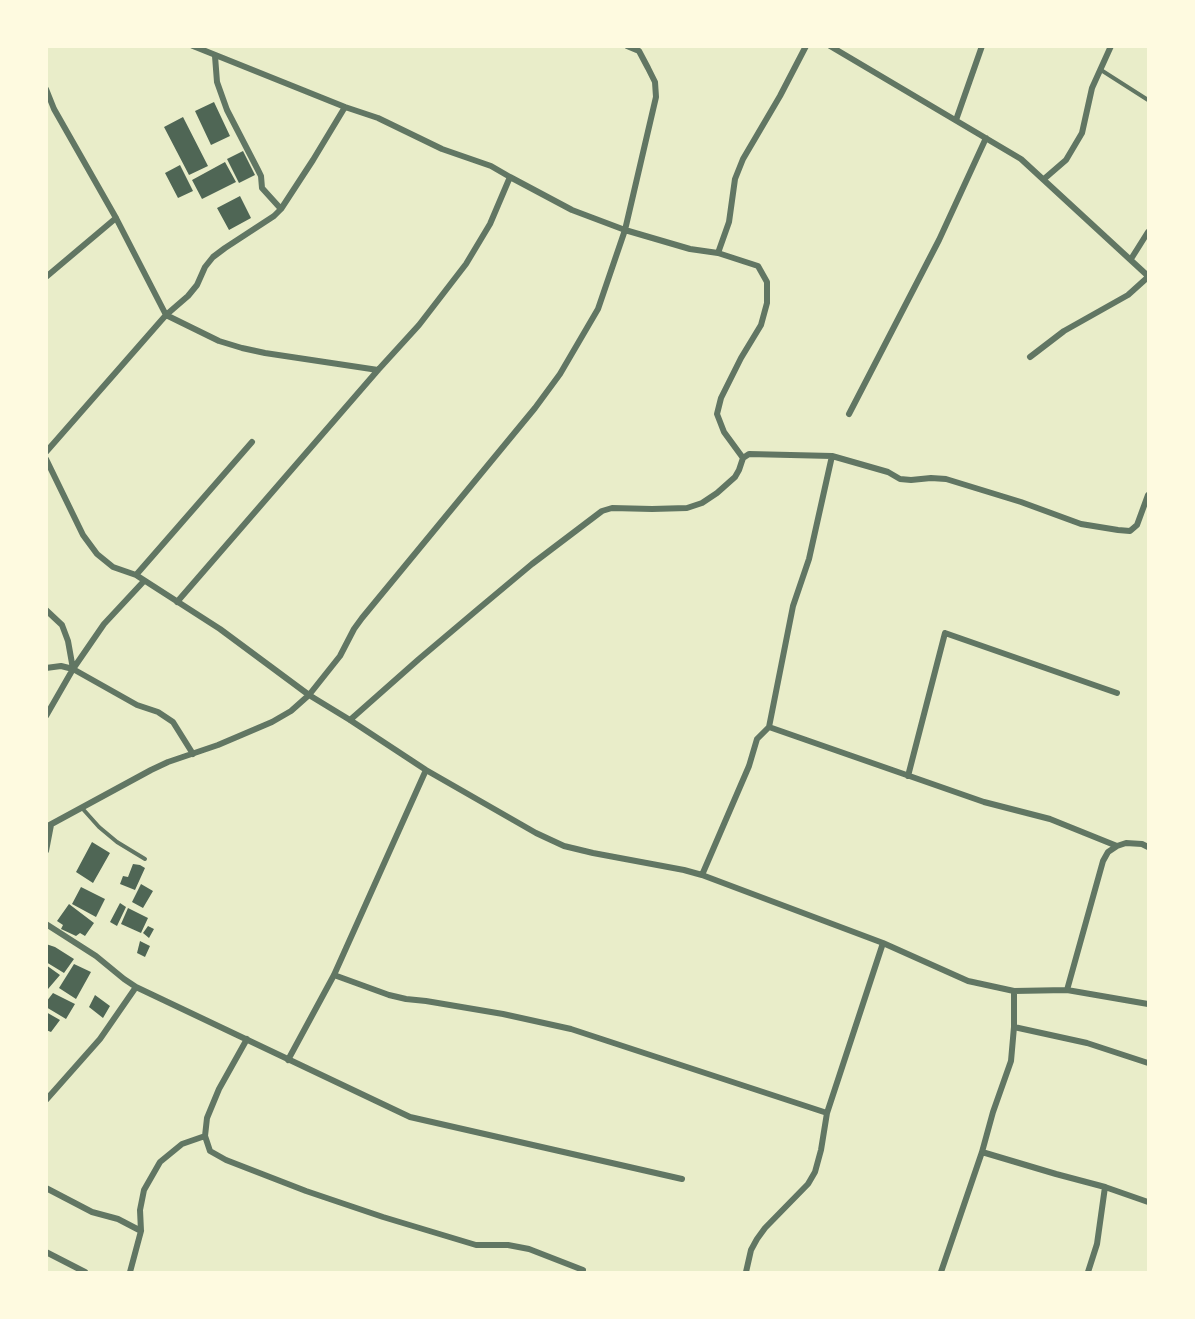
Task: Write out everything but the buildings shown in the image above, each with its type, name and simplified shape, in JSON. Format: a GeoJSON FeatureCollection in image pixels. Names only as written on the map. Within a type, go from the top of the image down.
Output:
{"type":"FeatureCollection","features":[{"type":"Feature","properties":{"kind":"street"},"geometry":{"type":"LineString","coordinates":[[192,46],[378,118],[442,149],[491,166],[572,210],[625,230],[690,249],[718,253],[759,266],[767,282],[767,303],[761,325],[721,398],[717,414],[724,432],[743,458]]}},
{"type":"Feature","properties":{"kind":"street"},"geometry":{"type":"LineString","coordinates":[[46,851],[49,826],[81,807],[151,770],[272,722],[291,711],[309,695],[340,656],[362,618],[489,466],[560,374],[598,309],[625,230],[656,97],[655,81],[639,51],[627,46]]}},
{"type":"Feature","properties":{"kind":"street"},"geometry":{"type":"LineString","coordinates":[[718,253],[729,222],[735,179],[743,159],[806,46]]}},
{"type":"Feature","properties":{"kind":"street"},"geometry":{"type":"LineString","coordinates":[[830,46],[1021,159],[1149,277],[1128,295],[1065,331],[1030,357]]}},
{"type":"Feature","properties":{"kind":"street"},"geometry":{"type":"LineString","coordinates":[[956,120],[982,46]]}},
{"type":"Feature","properties":{"kind":"street"},"geometry":{"type":"LineString","coordinates":[[1044,179],[1066,160],[1082,133],[1092,88],[1111,46]]}},
{"type":"Feature","properties":{"kind":"street"},"geometry":{"type":"LineString","coordinates":[[215,56],[217,82],[227,110],[261,176],[262,188],[281,208]]}},
{"type":"Feature","properties":{"kind":"street"},"geometry":{"type":"LineString","coordinates":[[46,89],[54,109],[116,218],[166,315],[219,341],[242,348],[378,370]]}},
{"type":"Feature","properties":{"kind":"street"},"geometry":{"type":"LineString","coordinates":[[46,452],[166,315],[188,296],[213,257],[274,216],[281,208],[314,160],[345,107]]}},
{"type":"Feature","properties":{"kind":"street"},"geometry":{"type":"LineString","coordinates":[[46,112],[54,109]]}},
{"type":"Feature","properties":{"kind":"street"},"geometry":{"type":"LineString","coordinates":[[849,414],[939,240],[986,138]]}},
{"type":"Feature","properties":{"kind":"street"},"geometry":{"type":"LineString","coordinates":[[177,602],[419,325],[466,264],[490,224],[510,177]]}},
{"type":"Feature","properties":{"kind":"street"},"geometry":{"type":"LineString","coordinates":[[46,277],[116,218]]}},
{"type":"Feature","properties":{"kind":"street"},"geometry":{"type":"LineString","coordinates":[[1131,259],[1149,232]]}},
{"type":"Feature","properties":{"kind":"street"},"geometry":{"type":"LineString","coordinates":[[136,575],[252,442]]}},
{"type":"Feature","properties":{"kind":"street"},"geometry":{"type":"LineString","coordinates":[[350,720],[419,658],[532,564],[602,510],[687,508],[702,503],[735,477],[743,458],[749,454],[832,456],[888,472],[900,479],[946,479],[1021,502],[1081,524],[1118,530],[1130,531],[1137,525],[1149,495]]}},
{"type":"Feature","properties":{"kind":"street"},"geometry":{"type":"LineString","coordinates":[[702,875],[749,766],[757,739],[769,728],[793,606],[809,560],[832,456]]}},
{"type":"Feature","properties":{"kind":"street"},"geometry":{"type":"LineString","coordinates":[[46,459],[83,535],[97,554],[113,567],[136,575],[220,629],[309,695],[426,770],[564,846],[702,875],[883,943],[968,981],[1014,991],[1067,990],[1149,1004]]}},
{"type":"Feature","properties":{"kind":"street"},"geometry":{"type":"LineString","coordinates":[[46,716],[73,669],[104,624],[144,581]]}},
{"type":"Feature","properties":{"kind":"street"},"geometry":{"type":"LineString","coordinates":[[46,610],[62,625],[68,641],[73,669]]}},
{"type":"Feature","properties":{"kind":"street"},"geometry":{"type":"LineString","coordinates":[[908,776],[945,633],[1117,693]]}},
{"type":"Feature","properties":{"kind":"street"},"geometry":{"type":"LineString","coordinates":[[46,668],[61,666],[73,669],[137,705],[158,712],[173,722],[194,754]]}},
{"type":"Feature","properties":{"kind":"street"},"geometry":{"type":"LineString","coordinates":[[769,728],[984,802],[1050,819],[1118,846]]}},
{"type":"Feature","properties":{"kind":"street"},"geometry":{"type":"LineString","coordinates":[[288,1060],[334,975],[426,770]]}},
{"type":"Feature","properties":{"kind":"street"},"geometry":{"type":"LineString","coordinates":[[1067,990],[1103,861],[1108,852],[1126,843],[1149,847]]}},
{"type":"Feature","properties":{"kind":"street"},"geometry":{"type":"LineString","coordinates":[[46,924],[96,956],[136,987],[410,1117],[682,1179]]}},
{"type":"Feature","properties":{"kind":"street"},"geometry":{"type":"LineString","coordinates":[[746,1272],[751,1250],[765,1228],[808,1184],[815,1172],[827,1113],[883,943]]}},
{"type":"Feature","properties":{"kind":"street"},"geometry":{"type":"LineString","coordinates":[[334,975],[406,999],[503,1014],[571,1029],[827,1113]]}},
{"type":"Feature","properties":{"kind":"street"},"geometry":{"type":"LineString","coordinates":[[46,1100],[100,1039],[136,987]]}},
{"type":"Feature","properties":{"kind":"street"},"geometry":{"type":"LineString","coordinates":[[941,1272],[1011,1061],[1014,991]]}},
{"type":"Feature","properties":{"kind":"street"},"geometry":{"type":"LineString","coordinates":[[1014,1027],[1087,1043],[1149,1063]]}},
{"type":"Feature","properties":{"kind":"street"},"geometry":{"type":"LineString","coordinates":[[247,1040],[219,1089],[207,1118],[205,1136],[210,1151],[226,1160],[306,1191],[464,1242],[530,1249],[583,1270]]}},
{"type":"Feature","properties":{"kind":"street"},"geometry":{"type":"LineString","coordinates":[[129,1272],[141,1231],[140,1210],[144,1190],[160,1162],[182,1144],[205,1136]]}},
{"type":"Feature","properties":{"kind":"street"},"geometry":{"type":"LineString","coordinates":[[982,1152],[1106,1187],[1149,1202]]}},
{"type":"Feature","properties":{"kind":"street"},"geometry":{"type":"LineString","coordinates":[[1088,1272],[1096,1244],[1106,1187]]}},
{"type":"Feature","properties":{"kind":"street"},"geometry":{"type":"LineString","coordinates":[[46,1188],[92,1212],[118,1219],[141,1231]]}},
{"type":"Feature","properties":{"kind":"street"},"geometry":{"type":"LineString","coordinates":[[46,1252],[85,1272]]}},
{"type":"Feature","properties":{"kind":"lane"},"geometry":{"type":"LineString","coordinates":[[1100,70],[1149,100]]}},
{"type":"Feature","properties":{"kind":"lane"},"geometry":{"type":"LineString","coordinates":[[81,807],[117,843],[145,859]]}}]}
